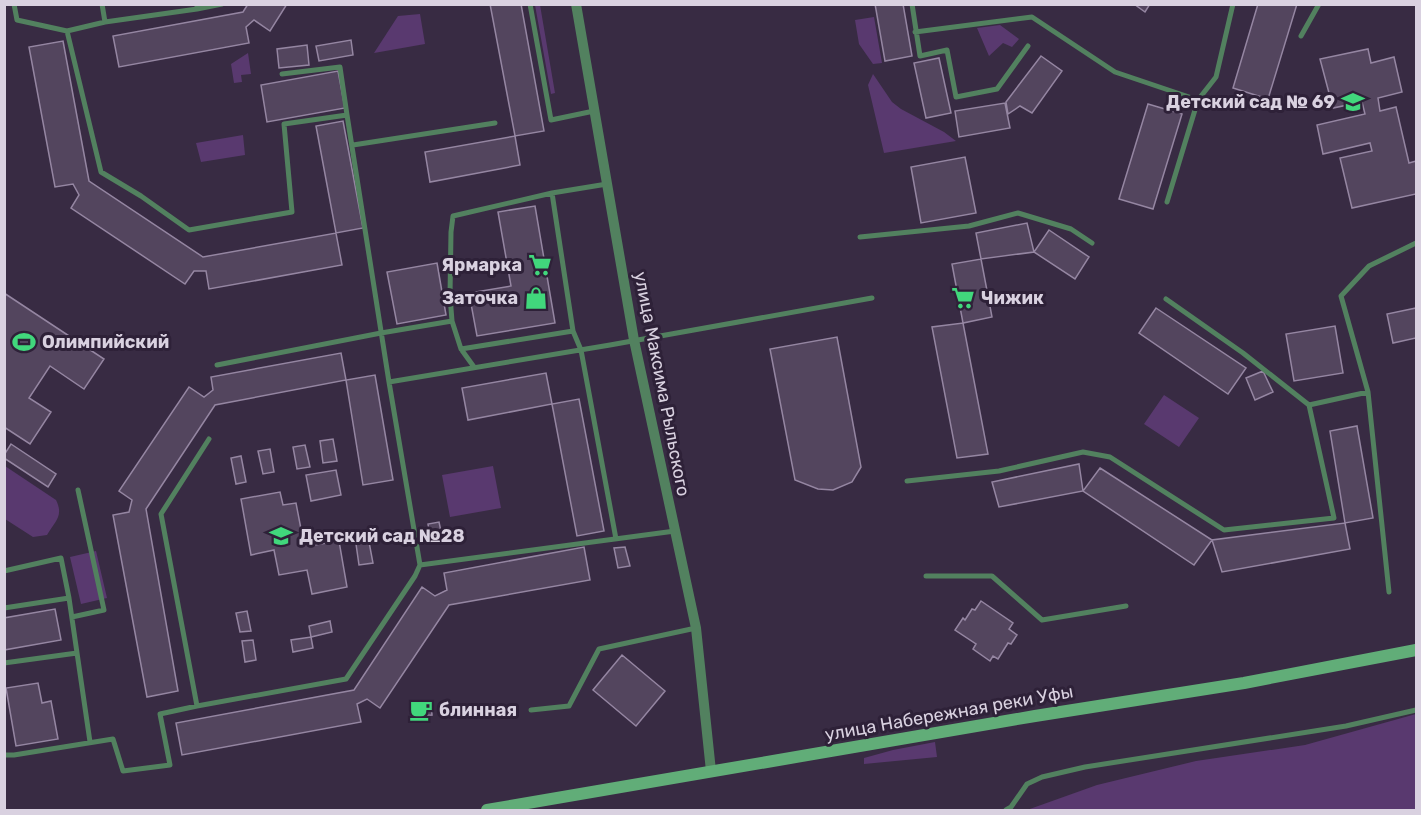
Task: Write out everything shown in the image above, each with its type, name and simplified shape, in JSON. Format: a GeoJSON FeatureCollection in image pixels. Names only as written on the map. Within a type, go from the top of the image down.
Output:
{"type":"FeatureCollection","features":[{"type":"Feature","properties":{"kind":"street","name":"улица Максима Рыльского"},"geometry":{"type":"LineString","coordinates":[[576,4],[634,340],[696,628],[711,771]]}},
{"type":"Feature","properties":{"kind":"street","name":"улица Набережная реки Уфы"},"geometry":{"type":"LineString","coordinates":[[487,810],[1035,716],[1244,683],[1416,650]]}},
{"type":"Feature","properties":{"kind":"lane"},"geometry":{"type":"LineString","coordinates":[[14,4],[17,20],[67,31],[105,22],[222,4]]}},
{"type":"Feature","properties":{"kind":"lane"},"geometry":{"type":"LineString","coordinates":[[102,4],[105,22]]}},
{"type":"Feature","properties":{"kind":"lane"},"geometry":{"type":"LineString","coordinates":[[530,4],[551,120],[594,111]]}},
{"type":"Feature","properties":{"kind":"lane"},"geometry":{"type":"LineString","coordinates":[[912,4],[920,56],[947,50],[956,97],[997,89],[1028,46]]}},
{"type":"Feature","properties":{"kind":"lane"},"geometry":{"type":"LineString","coordinates":[[1167,202],[1198,100],[1216,78],[1233,4]]}},
{"type":"Feature","properties":{"kind":"lane"},"geometry":{"type":"LineString","coordinates":[[1301,36],[1319,4]]}},
{"type":"Feature","properties":{"kind":"lane"},"geometry":{"type":"LineString","coordinates":[[915,32],[1032,17],[1115,72],[1198,100]]}},
{"type":"Feature","properties":{"kind":"lane"},"geometry":{"type":"LineString","coordinates":[[67,31],[101,172],[141,196],[189,230],[292,212],[284,124],[347,115]]}},
{"type":"Feature","properties":{"kind":"lane"},"geometry":{"type":"LineString","coordinates":[[4,755],[113,739],[123,771],[170,765],[160,714],[346,679],[420,565],[340,67],[282,74]]}},
{"type":"Feature","properties":{"kind":"lane"},"geometry":{"type":"LineString","coordinates":[[353,145],[495,123]]}},
{"type":"Feature","properties":{"kind":"lane"},"geometry":{"type":"LineString","coordinates":[[474,367],[461,349],[452,321],[450,275],[453,216],[552,193],[607,184]]}},
{"type":"Feature","properties":{"kind":"lane"},"geometry":{"type":"LineString","coordinates":[[552,193],[573,331],[581,350],[616,539]]}},
{"type":"Feature","properties":{"kind":"lane"},"geometry":{"type":"LineString","coordinates":[[860,237],[969,226],[1018,213],[1071,229],[1092,243]]}},
{"type":"Feature","properties":{"kind":"lane"},"geometry":{"type":"LineString","coordinates":[[1389,592],[1368,392],[1341,296],[1369,266],[1416,243]]}},
{"type":"Feature","properties":{"kind":"lane"},"geometry":{"type":"LineString","coordinates":[[389,382],[872,298]]}},
{"type":"Feature","properties":{"kind":"lane"},"geometry":{"type":"LineString","coordinates":[[907,481],[999,471],[1083,452],[1110,457],[1224,531],[1334,518],[1310,405],[1243,353],[1166,299]]}},
{"type":"Feature","properties":{"kind":"lane"},"geometry":{"type":"LineString","coordinates":[[217,365],[452,321]]}},
{"type":"Feature","properties":{"kind":"lane"},"geometry":{"type":"LineString","coordinates":[[461,349],[573,331]]}},
{"type":"Feature","properties":{"kind":"lane"},"geometry":{"type":"LineString","coordinates":[[1310,405],[1368,392]]}},
{"type":"Feature","properties":{"kind":"lane"},"geometry":{"type":"LineString","coordinates":[[197,706],[161,514],[209,439]]}},
{"type":"Feature","properties":{"kind":"lane"},"geometry":{"type":"LineString","coordinates":[[72,617],[104,610],[78,490]]}},
{"type":"Feature","properties":{"kind":"lane"},"geometry":{"type":"LineString","coordinates":[[420,565],[675,531]]}},
{"type":"Feature","properties":{"kind":"lane"},"geometry":{"type":"LineString","coordinates":[[4,571],[61,558],[90,742]]}},
{"type":"Feature","properties":{"kind":"lane"},"geometry":{"type":"LineString","coordinates":[[926,576],[992,576],[1042,620],[1125,606]]}},
{"type":"Feature","properties":{"kind":"lane"},"geometry":{"type":"LineString","coordinates":[[4,608],[69,598]]}},
{"type":"Feature","properties":{"kind":"lane"},"geometry":{"type":"LineString","coordinates":[[531,710],[569,706],[599,648],[696,628]]}},
{"type":"Feature","properties":{"kind":"lane"},"geometry":{"type":"LineString","coordinates":[[4,663],[76,653]]}},
{"type":"Feature","properties":{"kind":"lane"},"geometry":{"type":"LineString","coordinates":[[1006,810],[1011,807],[1027,784],[1042,777],[1085,767],[1346,726],[1416,710]]}},
{"type":"Feature","properties":{"kind":"shaded area"},"geometry":{"type":"Polygon","coordinates":[[[535,5],[540,5],[555,93],[551,94],[535,5]]]}},
{"type":"Feature","properties":{"kind":"shaded area"},"geometry":{"type":"Polygon","coordinates":[[[420,14],[425,44],[374,53],[398,16],[420,14]]]}},
{"type":"Feature","properties":{"kind":"shaded area"},"geometry":{"type":"Polygon","coordinates":[[[874,17],[882,63],[873,64],[859,44],[855,20],[874,17]]]}},
{"type":"Feature","properties":{"kind":"shaded area"},"geometry":{"type":"Polygon","coordinates":[[[1000,25],[1019,39],[1012,47],[1003,43],[989,56],[977,28],[1000,25]]]}},
{"type":"Feature","properties":{"kind":"shaded area"},"geometry":{"type":"Polygon","coordinates":[[[248,53],[251,74],[241,75],[242,82],[234,83],[231,64],[248,53]]]}},
{"type":"Feature","properties":{"kind":"shaded area"},"geometry":{"type":"Polygon","coordinates":[[[873,74],[892,102],[956,141],[884,153],[868,85],[873,74]]]}},
{"type":"Feature","properties":{"kind":"shaded area"},"geometry":{"type":"Polygon","coordinates":[[[243,135],[245,155],[201,162],[196,143],[243,135]]]}},
{"type":"Feature","properties":{"kind":"shaded area"},"geometry":{"type":"Polygon","coordinates":[[[1164,395],[1199,418],[1179,447],[1144,424],[1164,395]]]}},
{"type":"Feature","properties":{"kind":"shaded area"},"geometry":{"type":"Polygon","coordinates":[[[5,466],[56,500],[59,514],[47,535],[33,537],[5,519],[5,466]]]}},
{"type":"Feature","properties":{"kind":"shaded area"},"geometry":{"type":"Polygon","coordinates":[[[493,466],[501,508],[450,517],[442,475],[493,466]]]}},
{"type":"Feature","properties":{"kind":"shaded area"},"geometry":{"type":"Polygon","coordinates":[[[96,551],[107,598],[81,604],[70,557],[96,551]]]}},
{"type":"Feature","properties":{"kind":"shaded area"},"geometry":{"type":"Polygon","coordinates":[[[1416,714],[1416,810],[1027,810],[1097,785],[1196,761],[1305,745],[1416,714]]]}},
{"type":"Feature","properties":{"kind":"shaded area"},"geometry":{"type":"Polygon","coordinates":[[[935,742],[937,757],[864,764],[864,758],[935,742]]]}},
{"type":"Feature","properties":{"kind":"building"},"geometry":{"type":"Polygon","coordinates":[[[248,4],[287,4],[270,31],[254,20],[246,27],[249,43],[119,67],[113,36],[243,12],[248,4]]]}},
{"type":"Feature","properties":{"kind":"building"},"geometry":{"type":"Polygon","coordinates":[[[490,4],[521,4],[544,131],[515,136],[490,4]]]}},
{"type":"Feature","properties":{"kind":"building"},"geometry":{"type":"Polygon","coordinates":[[[875,4],[903,4],[912,56],[885,61],[875,4]]]}},
{"type":"Feature","properties":{"kind":"building"},"geometry":{"type":"Polygon","coordinates":[[[1134,4],[1150,4],[1145,12],[1134,4]]]}},
{"type":"Feature","properties":{"kind":"building"},"geometry":{"type":"Polygon","coordinates":[[[1258,4],[1297,4],[1268,99],[1233,88],[1258,4]]]}},
{"type":"Feature","properties":{"kind":"building"},"geometry":{"type":"Polygon","coordinates":[[[351,40],[353,55],[319,61],[316,46],[351,40]]]}},
{"type":"Feature","properties":{"kind":"building"},"geometry":{"type":"Polygon","coordinates":[[[63,41],[89,181],[203,257],[336,233],[342,265],[209,289],[206,271],[194,271],[185,284],[71,208],[79,195],[73,184],[55,187],[29,47],[63,41]]]}},
{"type":"Feature","properties":{"kind":"building"},"geometry":{"type":"Polygon","coordinates":[[[307,45],[309,65],[279,68],[277,49],[307,45]]]}},
{"type":"Feature","properties":{"kind":"building"},"geometry":{"type":"Polygon","coordinates":[[[1368,49],[1371,63],[1394,57],[1402,92],[1378,98],[1380,111],[1396,107],[1409,163],[1416,161],[1416,194],[1352,208],[1340,158],[1372,151],[1370,143],[1323,154],[1317,125],[1365,114],[1362,102],[1333,108],[1320,59],[1368,49]]]}},
{"type":"Feature","properties":{"kind":"building"},"geometry":{"type":"Polygon","coordinates":[[[1041,56],[1062,71],[1032,113],[1020,106],[1008,114],[1006,102],[1041,56]]]}},
{"type":"Feature","properties":{"kind":"building"},"geometry":{"type":"Polygon","coordinates":[[[939,58],[951,113],[926,118],[914,63],[939,58]]]}},
{"type":"Feature","properties":{"kind":"building"},"geometry":{"type":"Polygon","coordinates":[[[338,71],[345,108],[267,122],[261,85],[338,71]]]}},
{"type":"Feature","properties":{"kind":"building"},"geometry":{"type":"Polygon","coordinates":[[[1005,103],[1010,128],[959,137],[955,111],[1005,103]]]}},
{"type":"Feature","properties":{"kind":"building"},"geometry":{"type":"Polygon","coordinates":[[[1148,104],[1182,114],[1153,209],[1119,199],[1148,104]]]}},
{"type":"Feature","properties":{"kind":"building"},"geometry":{"type":"Polygon","coordinates":[[[343,121],[363,228],[336,233],[316,126],[343,121]]]}},
{"type":"Feature","properties":{"kind":"building"},"geometry":{"type":"Polygon","coordinates":[[[515,136],[520,165],[430,182],[425,152],[515,136]]]}},
{"type":"Feature","properties":{"kind":"building"},"geometry":{"type":"Polygon","coordinates":[[[965,157],[976,213],[921,223],[911,167],[965,157]]]}},
{"type":"Feature","properties":{"kind":"building"},"geometry":{"type":"Polygon","coordinates":[[[535,206],[555,323],[477,336],[469,293],[511,286],[498,212],[535,206]]]}},
{"type":"Feature","properties":{"kind":"building"},"geometry":{"type":"Polygon","coordinates":[[[1027,223],[1034,252],[981,259],[976,233],[1027,223]]]}},
{"type":"Feature","properties":{"kind":"building"},"geometry":{"type":"Polygon","coordinates":[[[1049,230],[1089,257],[1075,279],[1034,252],[1049,230]]]}},
{"type":"Feature","properties":{"kind":"building"},"geometry":{"type":"Polygon","coordinates":[[[981,259],[992,317],[963,323],[952,264],[981,259]]]}},
{"type":"Feature","properties":{"kind":"building"},"geometry":{"type":"Polygon","coordinates":[[[437,263],[446,315],[397,324],[387,272],[437,263]]]}},
{"type":"Feature","properties":{"kind":"building"},"geometry":{"type":"Polygon","coordinates":[[[4,293],[104,359],[84,389],[50,366],[29,398],[51,412],[30,444],[4,427],[4,293]]]}},
{"type":"Feature","properties":{"kind":"building"},"geometry":{"type":"Polygon","coordinates":[[[1156,308],[1246,368],[1228,394],[1139,333],[1156,308]]]}},
{"type":"Feature","properties":{"kind":"building"},"geometry":{"type":"Polygon","coordinates":[[[1416,308],[1416,338],[1393,343],[1387,314],[1416,308]]]}},
{"type":"Feature","properties":{"kind":"building"},"geometry":{"type":"Polygon","coordinates":[[[963,323],[988,454],[957,458],[932,327],[963,323]]]}},
{"type":"Feature","properties":{"kind":"building"},"geometry":{"type":"Polygon","coordinates":[[[1335,326],[1343,373],[1294,381],[1286,334],[1335,326]]]}},
{"type":"Feature","properties":{"kind":"building"},"geometry":{"type":"Polygon","coordinates":[[[837,337],[861,467],[852,482],[833,490],[818,489],[795,480],[770,349],[837,337]]]}},
{"type":"Feature","properties":{"kind":"building"},"geometry":{"type":"Polygon","coordinates":[[[341,353],[346,380],[215,405],[146,509],[178,691],[147,697],[113,515],[129,512],[132,500],[119,491],[189,387],[204,397],[213,390],[211,377],[341,353]]]}},
{"type":"Feature","properties":{"kind":"building"},"geometry":{"type":"Polygon","coordinates":[[[1263,371],[1273,392],[1255,400],[1246,378],[1263,371]]]}},
{"type":"Feature","properties":{"kind":"building"},"geometry":{"type":"Polygon","coordinates":[[[546,373],[552,404],[468,420],[462,388],[546,373]]]}},
{"type":"Feature","properties":{"kind":"building"},"geometry":{"type":"Polygon","coordinates":[[[375,375],[393,480],[363,485],[346,380],[375,375]]]}},
{"type":"Feature","properties":{"kind":"building"},"geometry":{"type":"Polygon","coordinates":[[[579,399],[604,531],[577,536],[552,404],[579,399]]]}},
{"type":"Feature","properties":{"kind":"building"},"geometry":{"type":"Polygon","coordinates":[[[1357,426],[1373,518],[1345,523],[1330,431],[1357,426]]]}},
{"type":"Feature","properties":{"kind":"building"},"geometry":{"type":"Polygon","coordinates":[[[333,439],[337,461],[323,463],[320,441],[333,439]]]}},
{"type":"Feature","properties":{"kind":"building"},"geometry":{"type":"Polygon","coordinates":[[[11,444],[56,474],[48,487],[4,458],[11,444]]]}},
{"type":"Feature","properties":{"kind":"building"},"geometry":{"type":"Polygon","coordinates":[[[305,445],[310,467],[297,469],[293,447],[305,445]]]}},
{"type":"Feature","properties":{"kind":"building"},"geometry":{"type":"Polygon","coordinates":[[[270,449],[274,472],[263,474],[258,451],[270,449]]]}},
{"type":"Feature","properties":{"kind":"building"},"geometry":{"type":"Polygon","coordinates":[[[241,456],[246,482],[236,484],[231,458],[241,456]]]}},
{"type":"Feature","properties":{"kind":"building"},"geometry":{"type":"Polygon","coordinates":[[[1079,464],[1083,491],[999,507],[992,482],[1079,464]]]}},
{"type":"Feature","properties":{"kind":"building"},"geometry":{"type":"Polygon","coordinates":[[[1100,468],[1212,540],[1194,565],[1083,491],[1100,468]]]}},
{"type":"Feature","properties":{"kind":"building"},"geometry":{"type":"Polygon","coordinates":[[[336,470],[341,495],[311,501],[306,475],[336,470]]]}},
{"type":"Feature","properties":{"kind":"building"},"geometry":{"type":"Polygon","coordinates":[[[280,492],[283,505],[296,503],[301,529],[311,527],[315,545],[339,541],[347,587],[312,594],[307,570],[279,575],[274,550],[251,555],[241,499],[280,492]]]}},
{"type":"Feature","properties":{"kind":"building"},"geometry":{"type":"Polygon","coordinates":[[[439,522],[443,541],[431,543],[428,524],[439,522]]]}},
{"type":"Feature","properties":{"kind":"building"},"geometry":{"type":"Polygon","coordinates":[[[1345,523],[1350,549],[1222,572],[1212,540],[1345,523]]]}},
{"type":"Feature","properties":{"kind":"building"},"geometry":{"type":"Polygon","coordinates":[[[369,542],[373,563],[359,565],[356,544],[369,542]]]}},
{"type":"Feature","properties":{"kind":"building"},"geometry":{"type":"Polygon","coordinates":[[[584,547],[590,580],[449,605],[380,708],[367,699],[357,704],[361,722],[182,755],[176,723],[354,690],[422,587],[435,596],[447,590],[444,573],[584,547]]]}},
{"type":"Feature","properties":{"kind":"building"},"geometry":{"type":"Polygon","coordinates":[[[625,547],[630,566],[618,568],[614,548],[625,547]]]}},
{"type":"Feature","properties":{"kind":"building"},"geometry":{"type":"Polygon","coordinates":[[[981,601],[1013,623],[1009,629],[1017,635],[1011,644],[1008,643],[998,659],[993,656],[990,661],[973,649],[976,644],[955,630],[963,618],[965,620],[981,601]]]}},
{"type":"Feature","properties":{"kind":"building"},"geometry":{"type":"Polygon","coordinates":[[[55,609],[61,640],[4,650],[4,618],[55,609]]]}},
{"type":"Feature","properties":{"kind":"building"},"geometry":{"type":"Polygon","coordinates":[[[247,611],[251,631],[240,632],[236,613],[247,611]]]}},
{"type":"Feature","properties":{"kind":"building"},"geometry":{"type":"Polygon","coordinates":[[[330,621],[332,632],[311,637],[309,626],[330,621]]]}},
{"type":"Feature","properties":{"kind":"building"},"geometry":{"type":"Polygon","coordinates":[[[311,637],[313,648],[293,652],[291,640],[311,637]]]}},
{"type":"Feature","properties":{"kind":"building"},"geometry":{"type":"Polygon","coordinates":[[[253,640],[256,660],[245,662],[242,641],[253,640]]]}},
{"type":"Feature","properties":{"kind":"building"},"geometry":{"type":"Polygon","coordinates":[[[622,655],[665,691],[636,726],[593,690],[622,655]]]}},
{"type":"Feature","properties":{"kind":"building"},"geometry":{"type":"Polygon","coordinates":[[[38,683],[42,703],[51,701],[58,739],[16,746],[6,688],[38,683]]]}},
{"type":"Feature","properties":{"kind":"building","name":"блинная"},"geometry":{"type":"Polygon","coordinates":[[[431,704],[432,715],[411,717],[410,705],[431,704]]]}},
{"type":"Feature","properties":{"kind":"place","name":"Детский сад № 69"},"geometry":{"type":"Point","coordinates":[1353,102]}},
{"type":"Feature","properties":{"kind":"place","name":"Ярмарка"},"geometry":{"type":"Point","coordinates":[540,265]}},
{"type":"Feature","properties":{"kind":"place","name":"Заточка"},"geometry":{"type":"Point","coordinates":[536,298]}},
{"type":"Feature","properties":{"kind":"place","name":"Чижик"},"geometry":{"type":"Point","coordinates":[963,298]}},
{"type":"Feature","properties":{"kind":"place","name":"Олимпийский"},"geometry":{"type":"Point","coordinates":[24,342]}},
{"type":"Feature","properties":{"kind":"place","name":"Детский сад №28"},"geometry":{"type":"Point","coordinates":[281,536]}},
{"type":"Feature","properties":{"kind":"place","name":"блинная"},"geometry":{"type":"Point","coordinates":[421,710]}}]}
